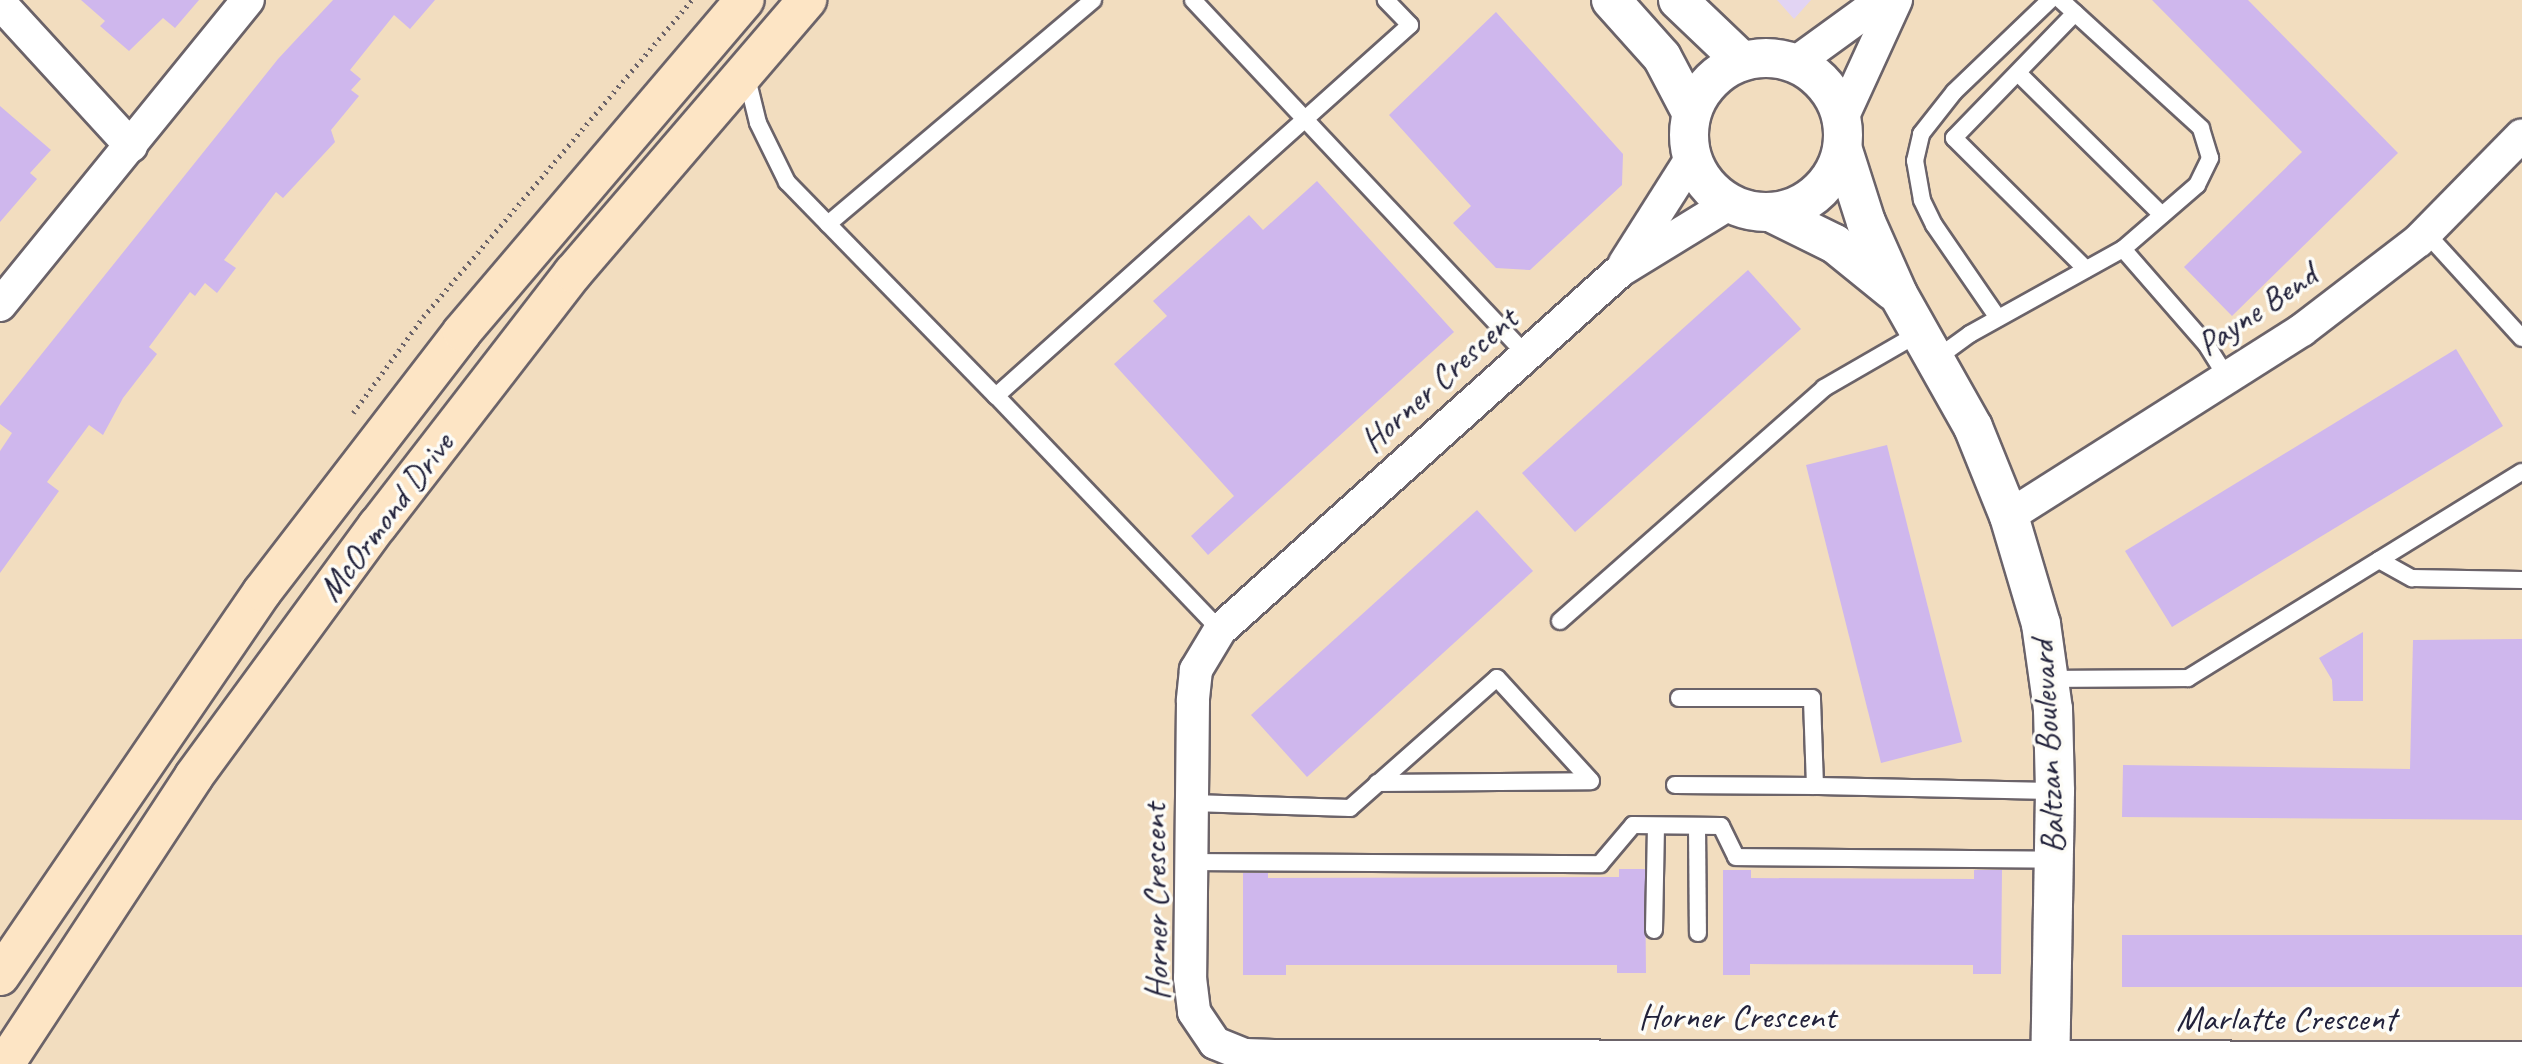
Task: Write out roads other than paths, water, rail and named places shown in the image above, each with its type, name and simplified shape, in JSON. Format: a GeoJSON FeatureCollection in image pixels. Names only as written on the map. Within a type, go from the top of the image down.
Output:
{"type":"FeatureCollection","features":[{"type":"Feature","properties":{"kind":"main road","name":"McOrmond Drive"},"geometry":{"type":"LineString","coordinates":[[0,976],[156,742],[270,582],[463,332],[745,0]]}},
{"type":"Feature","properties":{"kind":"main road","name":"McOrmond Drive"},"geometry":{"type":"LineString","coordinates":[[5,1064],[194,776],[378,525],[573,273],[807,0]]}},
{"type":"Feature","properties":{"kind":"street"},"geometry":{"type":"LineString","coordinates":[[0,305],[248,0]]}},
{"type":"Feature","properties":{"kind":"street"},"geometry":{"type":"LineString","coordinates":[[1611,0],[1662,57],[1691,112]]}},
{"type":"Feature","properties":{"kind":"street"},"geometry":{"type":"LineString","coordinates":[[1678,0],[1742,61]]}},
{"type":"Feature","properties":{"kind":"street"},"geometry":{"type":"LineString","coordinates":[[1794,64],[1882,0]]}},
{"type":"Feature","properties":{"kind":"street"},"geometry":{"type":"LineString","coordinates":[[1843,134],[1829,89],[1794,64],[1774,57],[1742,61],[1720,72],[1702,90],[1691,112],[1687,136],[1691,159],[1702,180],[1745,211],[1772,213],[1797,207],[1818,194],[1834,174],[1843,134],[1896,0]]}},
{"type":"Feature","properties":{"kind":"street"},"geometry":{"type":"LineString","coordinates":[[0,3],[131,146]]}},
{"type":"Feature","properties":{"kind":"street","name":"Baltzan Boulevard"},"geometry":{"type":"LineString","coordinates":[[1843,134],[1866,222],[1898,294],[1973,427],[2009,516],[2041,624],[2048,679],[2056,860],[2050,1060]]}},
{"type":"Feature","properties":{"kind":"street","name":"Payne Bend"},"geometry":{"type":"LineString","coordinates":[[2009,516],[2302,330],[2426,233],[2522,135]]}},
{"type":"Feature","properties":{"kind":"street","name":"Horner Crescent"},"geometry":{"type":"LineString","coordinates":[[1621,270],[1691,159]]}},
{"type":"Feature","properties":{"kind":"street","name":"Horner Crescent"},"geometry":{"type":"LineString","coordinates":[[1732,202],[1621,270],[1220,630],[1196,670],[1191,862],[1194,1012],[1215,1043],[1245,1055],[1309,1060],[2050,1060]]}},
{"type":"Feature","properties":{"kind":"street","name":"Baltzan Boulevard"},"geometry":{"type":"LineString","coordinates":[[1772,213],[1835,244],[1898,294]]}},
{"type":"Feature","properties":{"kind":"street","name":"Marlatte Crescent"},"geometry":{"type":"LineString","coordinates":[[2050,1060],[2522,1058]]}},
{"type":"Feature","properties":{"kind":"lane"},"geometry":{"type":"LineString","coordinates":[[828,224],[1093,0]]}},
{"type":"Feature","properties":{"kind":"lane"},"geometry":{"type":"LineString","coordinates":[[1193,0],[1525,355]]}},
{"type":"Feature","properties":{"kind":"lane"},"geometry":{"type":"LineString","coordinates":[[996,396],[1410,25],[1386,0]]}},
{"type":"Feature","properties":{"kind":"lane"},"geometry":{"type":"LineString","coordinates":[[1998,318],[1934,225],[1922,201],[1915,161],[1921,134],[1954,92],[2050,0]]}},
{"type":"Feature","properties":{"kind":"lane"},"geometry":{"type":"LineString","coordinates":[[1560,621],[1824,388],[1998,318],[2123,249],[2197,185],[2210,158],[2201,128],[2061,0]]}},
{"type":"Feature","properties":{"kind":"lane"},"geometry":{"type":"LineString","coordinates":[[2076,13],[1954,138],[2087,269]]}},
{"type":"Feature","properties":{"kind":"lane"},"geometry":{"type":"LineString","coordinates":[[745,72],[758,122],[787,182],[1220,630]]}},
{"type":"Feature","properties":{"kind":"lane"},"geometry":{"type":"LineString","coordinates":[[2018,73],[2162,215]]}},
{"type":"Feature","properties":{"kind":"lane"},"geometry":{"type":"LineString","coordinates":[[2426,233],[2522,338]]}},
{"type":"Feature","properties":{"kind":"lane"},"geometry":{"type":"LineString","coordinates":[[2123,249],[2206,344],[2227,377]]}},
{"type":"Feature","properties":{"kind":"lane"},"geometry":{"type":"LineString","coordinates":[[2048,679],[2188,678],[2522,472]]}},
{"type":"Feature","properties":{"kind":"lane"},"geometry":{"type":"LineString","coordinates":[[2379,560],[2412,579],[2522,580]]}},
{"type":"Feature","properties":{"kind":"lane"},"geometry":{"type":"LineString","coordinates":[[1192,803],[1350,808],[1377,783],[1497,678],[1591,781],[1377,783]]}},
{"type":"Feature","properties":{"kind":"lane"},"geometry":{"type":"LineString","coordinates":[[1679,698],[1812,698],[1815,786]]}},
{"type":"Feature","properties":{"kind":"lane"},"geometry":{"type":"LineString","coordinates":[[1675,785],[2054,791]]}},
{"type":"Feature","properties":{"kind":"lane"},"geometry":{"type":"LineString","coordinates":[[1191,862],[1600,864],[1633,825],[1721,826],[1737,857],[2056,860]]}},
{"type":"Feature","properties":{"kind":"lane"},"geometry":{"type":"LineString","coordinates":[[1654,930],[1656,826]]}},
{"type":"Feature","properties":{"kind":"lane"},"geometry":{"type":"LineString","coordinates":[[1697,826],[1698,933]]}}]}
